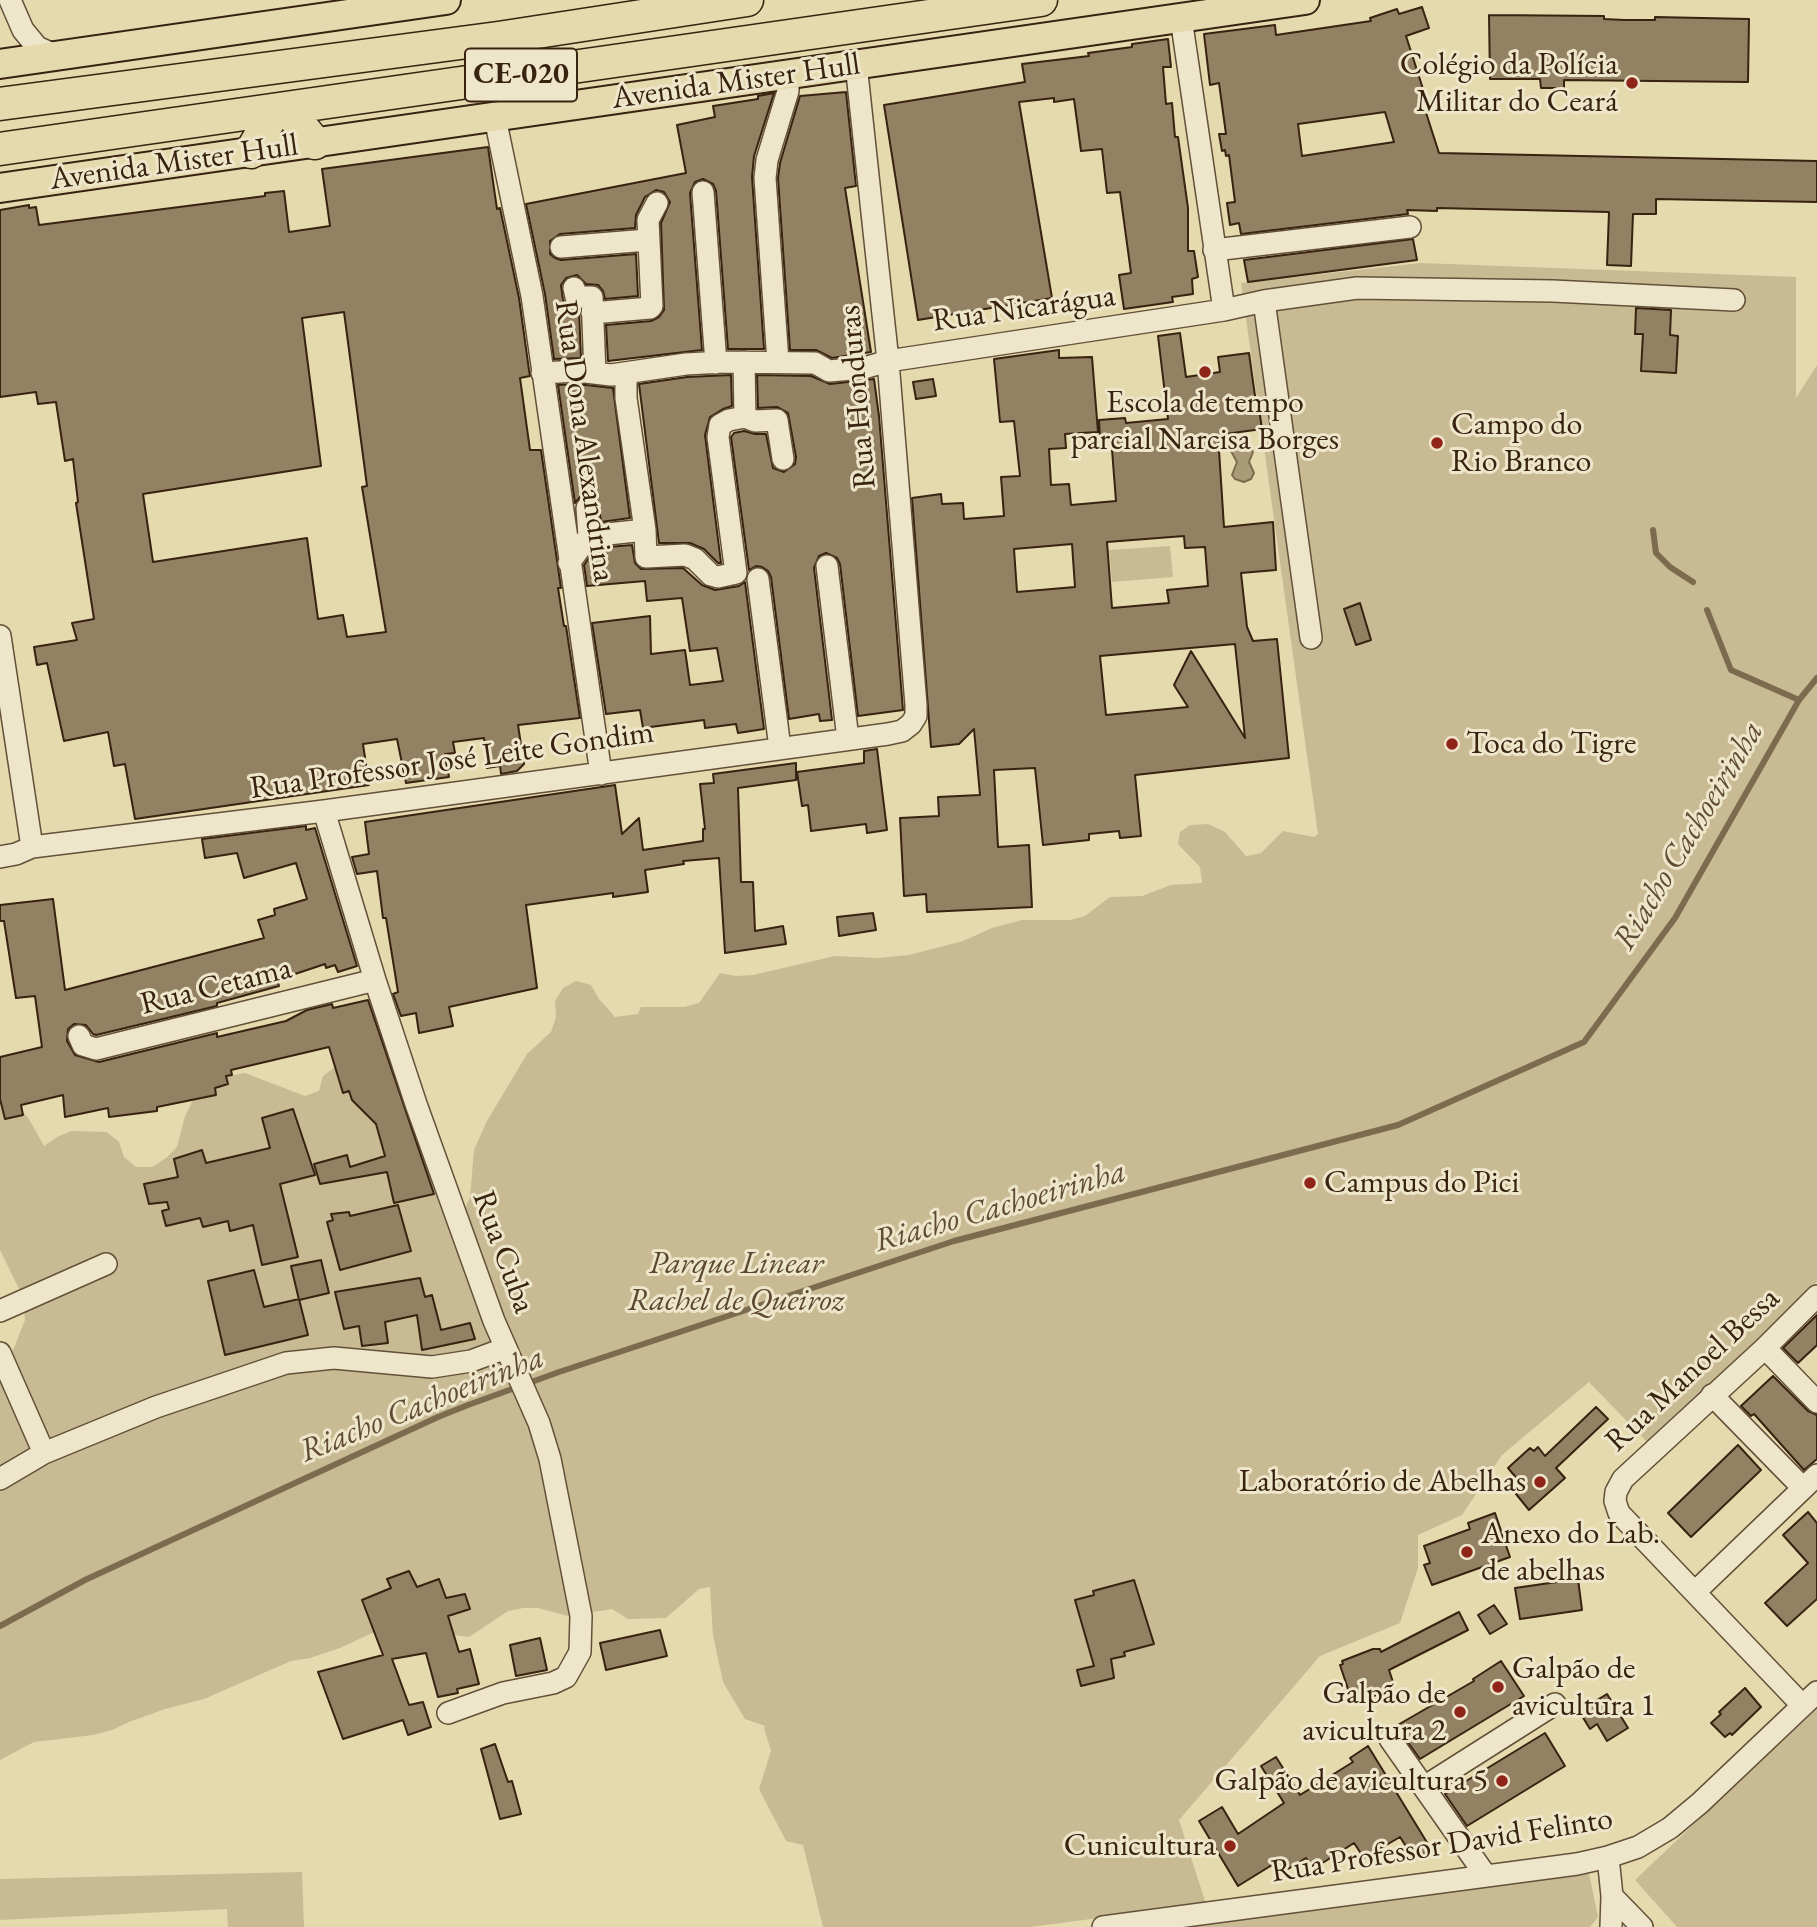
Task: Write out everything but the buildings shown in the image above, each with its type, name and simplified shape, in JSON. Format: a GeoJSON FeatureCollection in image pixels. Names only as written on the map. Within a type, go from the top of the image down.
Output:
{"type":"FeatureCollection","features":[{"type":"Feature","properties":{"kind":"highway","name":"CE-020"},"geometry":{"type":"LineString","coordinates":[[0,104],[498,38],[747,0]]}},
{"type":"Feature","properties":{"kind":"highway","name":"Avenida Mister Hull"},"geometry":{"type":"LineString","coordinates":[[0,149],[1041,0]]}},
{"type":"Feature","properties":{"kind":"highway"},"geometry":{"type":"LineString","coordinates":[[251,152],[281,110],[315,143]]}},
{"type":"Feature","properties":{"kind":"main road"},"geometry":{"type":"LineString","coordinates":[[0,64],[317,10],[446,0]]}},
{"type":"Feature","properties":{"kind":"main road","name":"Avenida Mister Hull"},"geometry":{"type":"LineString","coordinates":[[0,188],[1305,0]]}},
{"type":"Feature","properties":{"kind":"street"},"geometry":{"type":"LineString","coordinates":[[0,18],[6,13],[9,0]]}},
{"type":"Feature","properties":{"kind":"street"},"geometry":{"type":"LineString","coordinates":[[9,0],[23,30],[37,47],[57,56]]}},
{"type":"Feature","properties":{"kind":"street"},"geometry":{"type":"LineString","coordinates":[[1181,18],[1224,310]]}},
{"type":"Feature","properties":{"kind":"street","name":"Rua Honduras"},"geometry":{"type":"LineString","coordinates":[[856,64],[888,360],[916,705],[916,716],[911,724]]}},
{"type":"Feature","properties":{"kind":"street"},"geometry":{"type":"LineString","coordinates":[[778,362],[765,178],[767,160],[788,91],[788,73]]}},
{"type":"Feature","properties":{"kind":"street","name":"Rua Dona Alexandrina"},"geometry":{"type":"LineString","coordinates":[[495,118],[532,296],[601,774]]}},
{"type":"Feature","properties":{"kind":"street"},"geometry":{"type":"LineString","coordinates":[[703,192],[716,363]]}},
{"type":"Feature","properties":{"kind":"street"},"geometry":{"type":"LineString","coordinates":[[592,313],[650,308],[648,220],[657,203]]}},
{"type":"Feature","properties":{"kind":"street"},"geometry":{"type":"LineString","coordinates":[[1214,250],[1410,227]]}},
{"type":"Feature","properties":{"kind":"street"},"geometry":{"type":"LineString","coordinates":[[561,247],[648,240]]}},
{"type":"Feature","properties":{"kind":"street"},"geometry":{"type":"LineString","coordinates":[[574,288],[576,297],[592,297],[595,373]]}},
{"type":"Feature","properties":{"kind":"street","name":"Rua Nicarágua"},"geometry":{"type":"LineString","coordinates":[[542,373],[562,371],[626,374],[686,364],[744,362],[815,363],[829,371],[864,368],[888,360],[1357,288],[1430,288],[1734,300]]}},
{"type":"Feature","properties":{"kind":"street"},"geometry":{"type":"LineString","coordinates":[[1264,301],[1311,638]]}},
{"type":"Feature","properties":{"kind":"street"},"geometry":{"type":"LineString","coordinates":[[744,362],[745,417]]}},
{"type":"Feature","properties":{"kind":"street"},"geometry":{"type":"LineString","coordinates":[[626,374],[626,398],[645,530],[646,557],[685,555],[700,562],[713,576],[736,573],[718,429],[724,423],[745,417],[755,421],[777,420],[783,459]]}},
{"type":"Feature","properties":{"kind":"street"},"geometry":{"type":"LineString","coordinates":[[569,563],[589,536],[587,508]]}},
{"type":"Feature","properties":{"kind":"street"},"geometry":{"type":"LineString","coordinates":[[589,536],[645,530]]}},
{"type":"Feature","properties":{"kind":"street"},"geometry":{"type":"LineString","coordinates":[[827,566],[848,738]]}},
{"type":"Feature","properties":{"kind":"street"},"geometry":{"type":"LineString","coordinates":[[758,579],[780,748]]}},
{"type":"Feature","properties":{"kind":"street"},"geometry":{"type":"LineString","coordinates":[[0,636],[32,847]]}},
{"type":"Feature","properties":{"kind":"street","name":"Rua Professor José Leite Gondim"},"geometry":{"type":"LineString","coordinates":[[0,857],[32,847],[601,774],[902,731],[911,724]]}},
{"type":"Feature","properties":{"kind":"street","name":"Rua Cuba"},"geometry":{"type":"LineString","coordinates":[[324,810],[374,979],[416,1104],[508,1353],[533,1408],[550,1459],[582,1616],[580,1652],[566,1677],[554,1683],[503,1693],[448,1713]]}},
{"type":"Feature","properties":{"kind":"street","name":"Rua Cetama"},"geometry":{"type":"LineString","coordinates":[[79,1036],[82,1045],[96,1049],[374,979]]}},
{"type":"Feature","properties":{"kind":"street"},"geometry":{"type":"LineString","coordinates":[[0,1311],[106,1264]]}},
{"type":"Feature","properties":{"kind":"street","name":"Rua Manoel Bessa"},"geometry":{"type":"LineString","coordinates":[[1695,1591],[1619,1513],[1615,1501],[1616,1492],[1623,1479],[1765,1348],[1817,1296]]}},
{"type":"Feature","properties":{"kind":"street"},"geometry":{"type":"LineString","coordinates":[[1765,1348],[1817,1402]]}},
{"type":"Feature","properties":{"kind":"street"},"geometry":{"type":"LineString","coordinates":[[0,1353],[44,1453]]}},
{"type":"Feature","properties":{"kind":"street"},"geometry":{"type":"LineString","coordinates":[[0,1479],[44,1453],[156,1407],[286,1363],[334,1358],[432,1367],[508,1353]]}},
{"type":"Feature","properties":{"kind":"street"},"geometry":{"type":"LineString","coordinates":[[1712,1395],[1810,1482],[1695,1591],[1810,1698]]}},
{"type":"Feature","properties":{"kind":"street","name":"Rua Professor David Felinto"},"geometry":{"type":"LineString","coordinates":[[1103,1927],[1577,1864],[1608,1857],[1638,1847],[1670,1828],[1810,1698]]}},
{"type":"Feature","properties":{"kind":"street"},"geometry":{"type":"LineString","coordinates":[[1424,1787],[1555,1704]]}},
{"type":"Feature","properties":{"kind":"street"},"geometry":{"type":"LineString","coordinates":[[1390,1739],[1486,1876]]}},
{"type":"Feature","properties":{"kind":"street"},"geometry":{"type":"LineString","coordinates":[[1608,1857],[1612,1896],[1611,1927]]}},
{"type":"Feature","properties":{"kind":"street"},"geometry":{"type":"LineString","coordinates":[[1612,1896],[1642,1927]]}},
{"type":"Feature","properties":{"kind":"green space","name":"Parque Linear Rachel de Queiroz"},"geometry":{"type":"Polygon","coordinates":[[[1421,263],[1796,277],[1796,398],[1817,365],[1817,1282],[1648,1443],[1589,1382],[1502,1455],[1462,1515],[1418,1535],[1418,1568],[1400,1623],[1320,1656],[1179,1820],[1206,1904],[1030,1927],[823,1927],[803,1845],[786,1841],[759,1789],[771,1751],[765,1726],[745,1719],[723,1682],[713,1635],[710,1587],[699,1589],[666,1618],[628,1619],[612,1609],[568,1616],[538,1608],[523,1608],[508,1611],[469,1637],[454,1635],[442,1625],[396,1622],[340,1648],[291,1661],[204,1699],[165,1709],[93,1735],[34,1742],[0,1760],[0,1368],[14,1348],[25,1320],[23,1297],[0,1250],[0,1085],[29,1119],[44,1146],[72,1131],[107,1132],[119,1142],[124,1157],[136,1167],[152,1167],[177,1147],[185,1116],[192,1102],[203,1091],[230,1076],[245,1073],[305,1096],[319,1091],[323,1076],[335,1067],[383,1066],[391,1045],[464,1211],[470,1197],[474,1150],[487,1121],[527,1054],[551,1032],[556,1017],[555,1001],[563,988],[576,981],[591,985],[615,1017],[638,1014],[641,1007],[684,1007],[699,1003],[720,973],[753,975],[835,956],[877,958],[909,955],[963,941],[992,928],[1022,920],[1070,920],[1085,916],[1110,897],[1142,896],[1171,885],[1202,883],[1200,867],[1178,844],[1180,832],[1190,825],[1208,824],[1225,832],[1246,856],[1261,853],[1283,831],[1314,837],[1318,834],[1241,283],[1421,263]]]}},
{"type":"Feature","properties":{"kind":"green space"},"geometry":{"type":"Polygon","coordinates":[[[1170,546],[1173,577],[1112,582],[1109,550],[1170,546]]]}},
{"type":"Feature","properties":{"kind":"green space"},"geometry":{"type":"Polygon","coordinates":[[[1817,1707],[1817,1927],[1677,1927],[1635,1880],[1817,1707]]]}},
{"type":"Feature","properties":{"kind":"green space"},"geometry":{"type":"Polygon","coordinates":[[[302,1872],[304,1927],[228,1927],[227,1909],[0,1920],[0,1879],[302,1872]]]}},
{"type":"Feature","properties":{"kind":"green space"},"geometry":{"type":"Polygon","coordinates":[[[1589,1873],[1598,1917],[1590,1927],[1186,1927],[1589,1873]]]}},
{"type":"Feature","properties":{"kind":"shaded area"},"geometry":{"type":"Polygon","coordinates":[[[1235,444],[1248,445],[1253,452],[1249,462],[1254,473],[1251,479],[1244,482],[1232,475],[1237,462],[1231,451],[1235,444]]]}},
{"type":"Feature","properties":{"kind":"waterway"},"geometry":{"type":"LineString","coordinates":[[1653,530],[1656,553],[1670,567],[1693,582]]}},
{"type":"Feature","properties":{"kind":"waterway"},"geometry":{"type":"LineString","coordinates":[[1707,610],[1731,670],[1799,700]]}},
{"type":"Feature","properties":{"kind":"waterway","name":"Riacho Cachoeirinha"},"geometry":{"type":"LineString","coordinates":[[0,1626],[85,1580],[468,1405],[559,1372],[954,1241],[1398,1125],[1584,1042],[1675,918],[1799,700],[1817,678]]}},
{"type":"Feature","properties":{"kind":"place","name":"Colégio da Polícia Militar do Ceará"},"geometry":{"type":"Point","coordinates":[1632,83]}},
{"type":"Feature","properties":{"kind":"place","name":"Escola de tempo parcial Narcisa Borges"},"geometry":{"type":"Point","coordinates":[1205,372]}},
{"type":"Feature","properties":{"kind":"place","name":"Campo do Rio Branco"},"geometry":{"type":"Point","coordinates":[1437,443]}},
{"type":"Feature","properties":{"kind":"place","name":"Toca do Tigre"},"geometry":{"type":"Point","coordinates":[1452,744]}},
{"type":"Feature","properties":{"kind":"place","name":"Campus do Pici"},"geometry":{"type":"Point","coordinates":[1310,1183]}},
{"type":"Feature","properties":{"kind":"place","name":"Laboratório de Abelhas"},"geometry":{"type":"Point","coordinates":[1540,1482]}},
{"type":"Feature","properties":{"kind":"place","name":"Anexo do Lab. de abelhas"},"geometry":{"type":"Point","coordinates":[1467,1552]}},
{"type":"Feature","properties":{"kind":"place","name":"Galpão de avicultura 1"},"geometry":{"type":"Point","coordinates":[1498,1687]}},
{"type":"Feature","properties":{"kind":"place","name":"Galpão de avicultura 2"},"geometry":{"type":"Point","coordinates":[1460,1712]}},
{"type":"Feature","properties":{"kind":"place","name":"Galpão de avicultura 5"},"geometry":{"type":"Point","coordinates":[1502,1781]}},
{"type":"Feature","properties":{"kind":"place","name":"Cunicultura"},"geometry":{"type":"Point","coordinates":[1230,1846]}}]}
